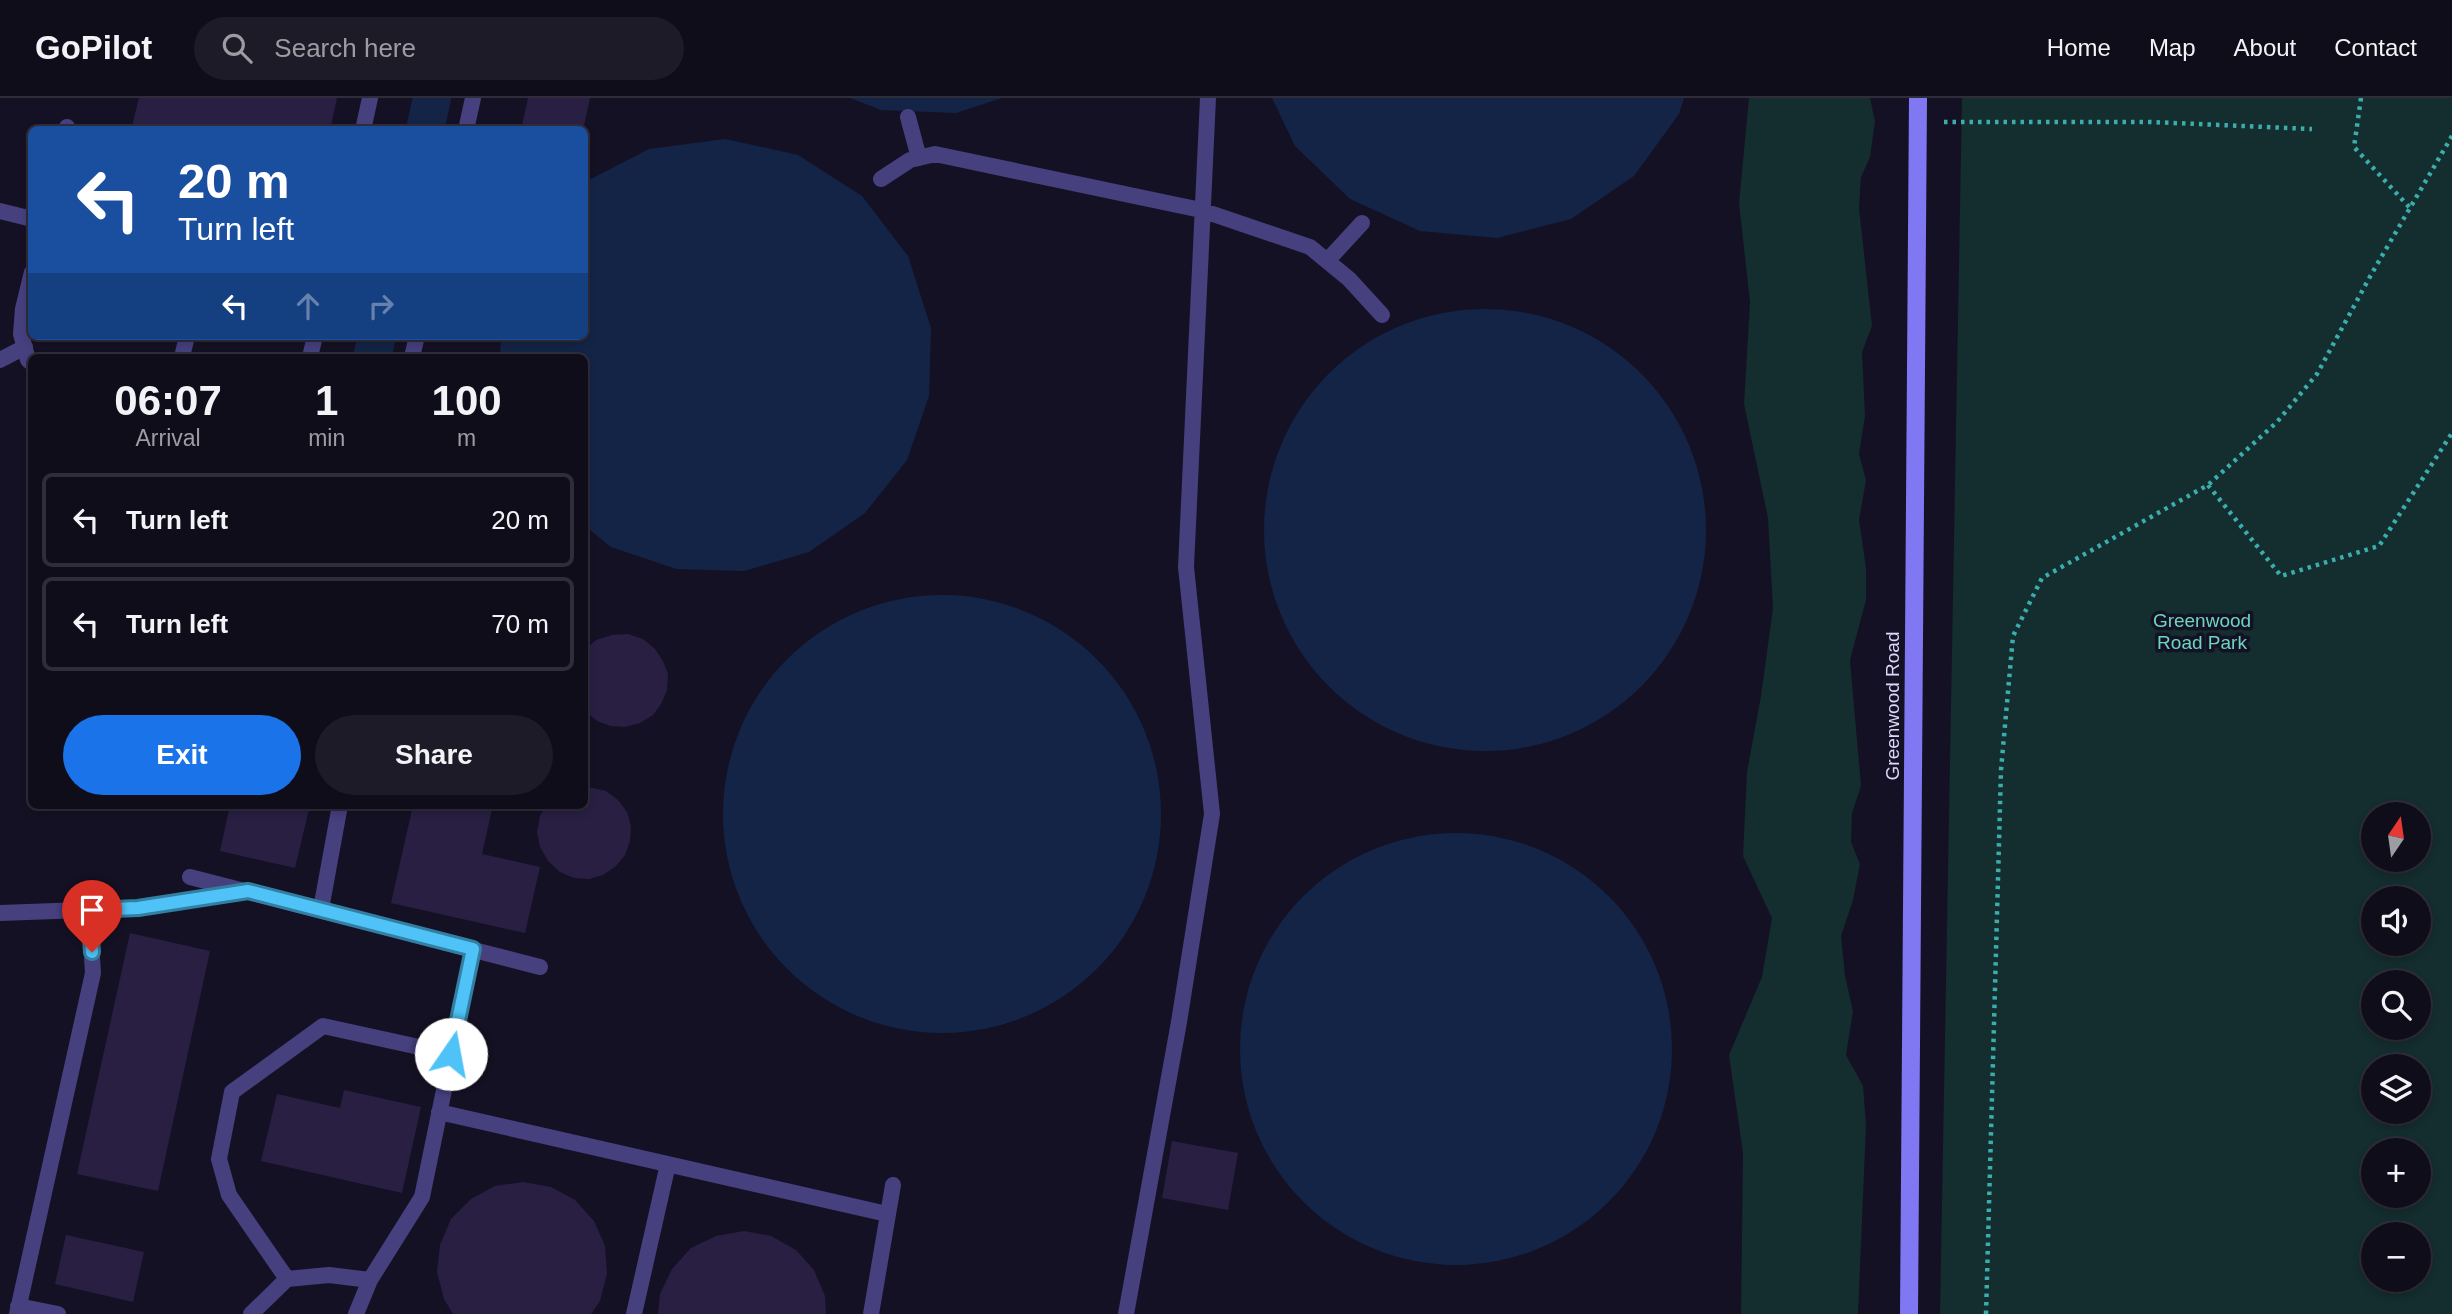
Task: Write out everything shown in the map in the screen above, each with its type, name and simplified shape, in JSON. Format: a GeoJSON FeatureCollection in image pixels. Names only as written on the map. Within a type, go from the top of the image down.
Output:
{"type":"FeatureCollection","features":[{"type":"Feature","properties":{"kind":"street","name":"Greenwood Road"},"geometry":{"type":"LineString","coordinates":[[1909,1314],[1918,98]]}},
{"type":"Feature","properties":{"kind":"lane"},"geometry":{"type":"LineString","coordinates":[[364,126],[370,98]]}},
{"type":"Feature","properties":{"kind":"lane"},"geometry":{"type":"LineString","coordinates":[[467,126],[473,98]]}},
{"type":"Feature","properties":{"kind":"lane"},"geometry":{"type":"LineString","coordinates":[[1126,1314],[1175,1046],[1212,814],[1186,567],[1208,98]]}},
{"type":"Feature","properties":{"kind":"lane"},"geometry":{"type":"LineString","coordinates":[[908,117],[919,158]]}},
{"type":"Feature","properties":{"kind":"lane"},"geometry":{"type":"LineString","coordinates":[[881,179],[910,160],[935,155],[1201,210],[1310,247],[1349,279],[1382,315]]}},
{"type":"Feature","properties":{"kind":"lane"},"geometry":{"type":"LineString","coordinates":[[0,211],[28,218]]}},
{"type":"Feature","properties":{"kind":"lane"},"geometry":{"type":"LineString","coordinates":[[1327,261],[1362,223]]}},
{"type":"Feature","properties":{"kind":"lane"},"geometry":{"type":"LineString","coordinates":[[0,360],[28,355],[21,334],[28,288]]}},
{"type":"Feature","properties":{"kind":"lane"},"geometry":{"type":"LineString","coordinates":[[321,909],[339,809]]}},
{"type":"Feature","properties":{"kind":"lane"},"geometry":{"type":"LineString","coordinates":[[190,877],[540,967]]}},
{"type":"Feature","properties":{"kind":"lane"},"geometry":{"type":"LineString","coordinates":[[0,913],[138,908],[248,891]]}},
{"type":"Feature","properties":{"kind":"lane"},"geometry":{"type":"LineString","coordinates":[[58,1314],[18,1310],[93,973],[89,910]]}},
{"type":"Feature","properties":{"kind":"lane"},"geometry":{"type":"LineString","coordinates":[[356,1314],[370,1280],[422,1196],[473,949]]}},
{"type":"Feature","properties":{"kind":"lane"},"geometry":{"type":"LineString","coordinates":[[287,1279],[229,1195],[219,1158],[232,1093],[323,1026],[451,1054]]}},
{"type":"Feature","properties":{"kind":"lane"},"geometry":{"type":"LineString","coordinates":[[439,1112],[887,1214]]}},
{"type":"Feature","properties":{"kind":"lane"},"geometry":{"type":"LineString","coordinates":[[634,1314],[668,1164]]}},
{"type":"Feature","properties":{"kind":"lane"},"geometry":{"type":"LineString","coordinates":[[871,1314],[892,1185]]}},
{"type":"Feature","properties":{"kind":"lane"},"geometry":{"type":"LineString","coordinates":[[251,1314],[287,1279],[329,1275],[370,1280]]}},
{"type":"Feature","properties":{"kind":"path"},"geometry":{"type":"LineString","coordinates":[[2361,98],[2354,147],[2410,208]]}},
{"type":"Feature","properties":{"kind":"path"},"geometry":{"type":"LineString","coordinates":[[1918,121],[2151,122],[2312,129]]}},
{"type":"Feature","properties":{"kind":"path"},"geometry":{"type":"LineString","coordinates":[[1986,1314],[2001,770],[2013,636],[2042,578],[2208,485],[2277,422],[2317,374],[2452,136]]}},
{"type":"Feature","properties":{"kind":"path"},"geometry":{"type":"LineString","coordinates":[[2208,485],[2281,576],[2379,547],[2452,433]]}},
{"type":"Feature","properties":{"kind":"green space"},"geometry":{"type":"Polygon","coordinates":[[[1749,98],[1870,98],[1875,121],[1870,157],[1861,177],[1859,208],[1872,326],[1862,352],[1865,416],[1859,454],[1866,480],[1859,520],[1866,568],[1866,600],[1850,660],[1861,786],[1852,813],[1851,842],[1860,864],[1853,900],[1841,936],[1845,976],[1853,1011],[1846,1055],[1863,1086],[1866,1125],[1858,1314],[1741,1314],[1743,1153],[1729,1055],[1762,977],[1772,918],[1743,856],[1747,772],[1773,608],[1768,518],[1744,404],[1750,302],[1739,203],[1749,98]]]}},
{"type":"Feature","properties":{"kind":"green space","name":"Greenwood Road Park"},"geometry":{"type":"Polygon","coordinates":[[[1962,98],[2452,98],[2452,1314],[1940,1314],[1962,98]]]}},
{"type":"Feature","properties":{"kind":"water"},"geometry":{"type":"Polygon","coordinates":[[[850,98],[1002,98],[956,113],[881,110],[850,98]]]}},
{"type":"Feature","properties":{"kind":"water"},"geometry":{"type":"Polygon","coordinates":[[[1272,98],[1684,98],[1679,114],[1634,176],[1571,219],[1497,238],[1420,231],[1350,199],[1295,146],[1272,98]]]}},
{"type":"Feature","properties":{"kind":"water"},"geometry":{"type":"Polygon","coordinates":[[[725,139],[798,155],[862,196],[908,256],[931,328],[929,396],[907,460],[865,513],[809,552],[744,571],[676,569],[611,547],[588,528],[588,354],[500,354],[501,340],[588,340],[588,180],[649,149],[725,139]]]}},
{"type":"Feature","properties":{"kind":"water"},"geometry":{"type":"Polygon","coordinates":[[[1485,309],[1528,313],[1570,326],[1608,346],[1641,374],[1669,407],[1689,445],[1702,487],[1706,530],[1702,573],[1689,615],[1669,653],[1641,686],[1608,714],[1570,734],[1528,747],[1485,751],[1442,747],[1400,734],[1362,714],[1329,686],[1301,653],[1281,615],[1268,573],[1264,530],[1268,487],[1281,445],[1301,407],[1329,374],[1362,346],[1400,326],[1442,313],[1485,309]]]}},
{"type":"Feature","properties":{"kind":"water"},"geometry":{"type":"Polygon","coordinates":[[[942,595],[985,599],[1026,611],[1064,632],[1097,659],[1124,692],[1145,730],[1157,771],[1161,814],[1157,857],[1145,898],[1124,936],[1097,969],[1064,996],[1026,1017],[985,1029],[942,1033],[899,1029],[858,1017],[820,996],[787,969],[760,936],[739,898],[727,857],[723,814],[727,771],[739,730],[760,692],[787,659],[820,632],[858,611],[899,599],[942,595]]]}},
{"type":"Feature","properties":{"kind":"water"},"geometry":{"type":"Polygon","coordinates":[[[1456,833],[1498,837],[1539,849],[1576,869],[1609,896],[1636,929],[1656,966],[1668,1007],[1672,1049],[1668,1091],[1656,1132],[1636,1169],[1609,1202],[1576,1229],[1539,1249],[1498,1261],[1456,1265],[1414,1261],[1373,1249],[1336,1229],[1303,1202],[1276,1169],[1256,1132],[1244,1091],[1240,1049],[1244,1007],[1256,966],[1276,929],[1303,896],[1336,869],[1373,849],[1414,837],[1456,833]]]}},
{"type":"Feature","properties":{"kind":"building"},"geometry":{"type":"Polygon","coordinates":[[[139,98],[337,98],[331,126],[132,126],[139,98]]]}},
{"type":"Feature","properties":{"kind":"building"},"geometry":{"type":"Polygon","coordinates":[[[528,98],[590,98],[584,126],[522,126],[528,98]]]}},
{"type":"Feature","properties":{"kind":"building"},"geometry":{"type":"Polygon","coordinates":[[[628,634],[643,639],[655,649],[668,674],[667,690],[653,715],[640,723],[625,727],[597,721],[588,713],[588,647],[596,640],[628,634]]]}},
{"type":"Feature","properties":{"kind":"building"},"geometry":{"type":"Polygon","coordinates":[[[588,787],[606,791],[618,800],[627,812],[631,826],[625,855],[603,875],[589,879],[574,878],[560,872],[548,861],[540,847],[537,832],[544,809],[588,809],[588,787]]]}},
{"type":"Feature","properties":{"kind":"building"},"geometry":{"type":"Polygon","coordinates":[[[229,809],[309,809],[295,868],[220,851],[229,809]]]}},
{"type":"Feature","properties":{"kind":"building"},"geometry":{"type":"Polygon","coordinates":[[[412,809],[492,809],[482,854],[540,867],[525,933],[391,903],[412,809]]]}},
{"type":"Feature","properties":{"kind":"building"},"geometry":{"type":"Polygon","coordinates":[[[130,933],[210,951],[158,1191],[77,1174],[130,933]]]}},
{"type":"Feature","properties":{"kind":"building"},"geometry":{"type":"Polygon","coordinates":[[[344,1090],[421,1107],[402,1193],[261,1161],[277,1094],[340,1108],[344,1090]]]}},
{"type":"Feature","properties":{"kind":"building"},"geometry":{"type":"Polygon","coordinates":[[[1172,1141],[1238,1153],[1228,1210],[1162,1198],[1172,1141]]]}},
{"type":"Feature","properties":{"kind":"building"},"geometry":{"type":"Polygon","coordinates":[[[523,1182],[551,1187],[575,1200],[594,1221],[605,1246],[607,1274],[600,1301],[591,1314],[453,1314],[444,1299],[437,1272],[440,1245],[451,1219],[471,1199],[495,1186],[523,1182]]]}},
{"type":"Feature","properties":{"kind":"building"},"geometry":{"type":"Polygon","coordinates":[[[744,1231],[771,1236],[796,1250],[814,1270],[825,1296],[826,1314],[658,1314],[660,1294],[672,1269],[691,1248],[716,1236],[744,1231]]]}},
{"type":"Feature","properties":{"kind":"building"},"geometry":{"type":"Polygon","coordinates":[[[66,1235],[144,1252],[133,1302],[55,1284],[66,1235]]]}},
{"type":"Feature","properties":{"kind":"waterway"},"geometry":{"type":"LineString","coordinates":[[426,126],[432,98]]}},
{"type":"Feature","properties":{"kind":"waterway"},"geometry":{"type":"LineString","coordinates":[[373,354],[376,340]]}},
{"type":"Feature","properties":{"kind":"route"},"geometry":{"type":"LineString","coordinates":[[92,952],[89,910],[138,908],[248,891],[473,949],[451,1054]]}}]}
